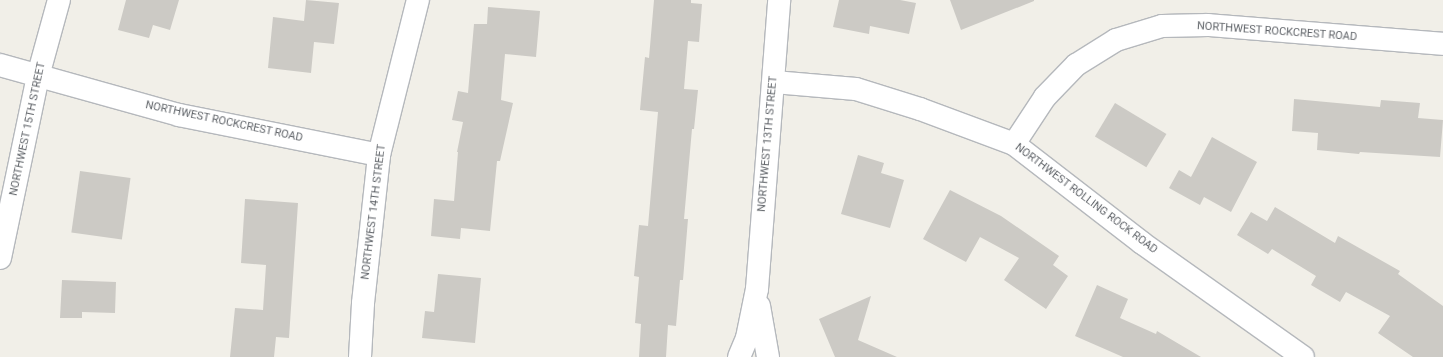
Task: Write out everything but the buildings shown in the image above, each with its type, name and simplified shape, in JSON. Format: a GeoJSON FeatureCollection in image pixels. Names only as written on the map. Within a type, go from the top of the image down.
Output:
{"type":"FeatureCollection","features":[{"type":"Feature","properties":{"kind":"street","name":"NORTHWEST 15TH STREET"},"geometry":{"type":"LineString","coordinates":[[0,258],[38,76],[59,0]]}},
{"type":"Feature","properties":{"kind":"street","name":"NORTHWEST 14TH STREET"},"geometry":{"type":"LineString","coordinates":[[360,357],[363,303],[379,155],[418,0]]}},
{"type":"Feature","properties":{"kind":"street","name":"NORTHWEST 13TH STREET"},"geometry":{"type":"LineString","coordinates":[[739,357],[746,338],[757,289],[774,82],[779,0]]}},
{"type":"Feature","properties":{"kind":"street","name":"NORTHWEST ROCKCREST ROAD"},"geometry":{"type":"LineString","coordinates":[[1014,144],[1045,97],[1076,65],[1116,40],[1162,26],[1208,25],[1443,44]]}},
{"type":"Feature","properties":{"kind":"street","name":"NORTHWEST ROCKCREST ROAD"},"geometry":{"type":"LineString","coordinates":[[0,65],[180,115],[379,155]]}},
{"type":"Feature","properties":{"kind":"street","name":"NORTHWEST ROLLING ROCK ROAD"},"geometry":{"type":"LineString","coordinates":[[774,82],[856,89],[920,109],[1014,144],[1142,243],[1303,357]]}},
{"type":"Feature","properties":{"kind":"street","name":"NORTHWEST 13TH STREET"},"geometry":{"type":"LineString","coordinates":[[757,289],[761,328],[768,357]]}}]}
